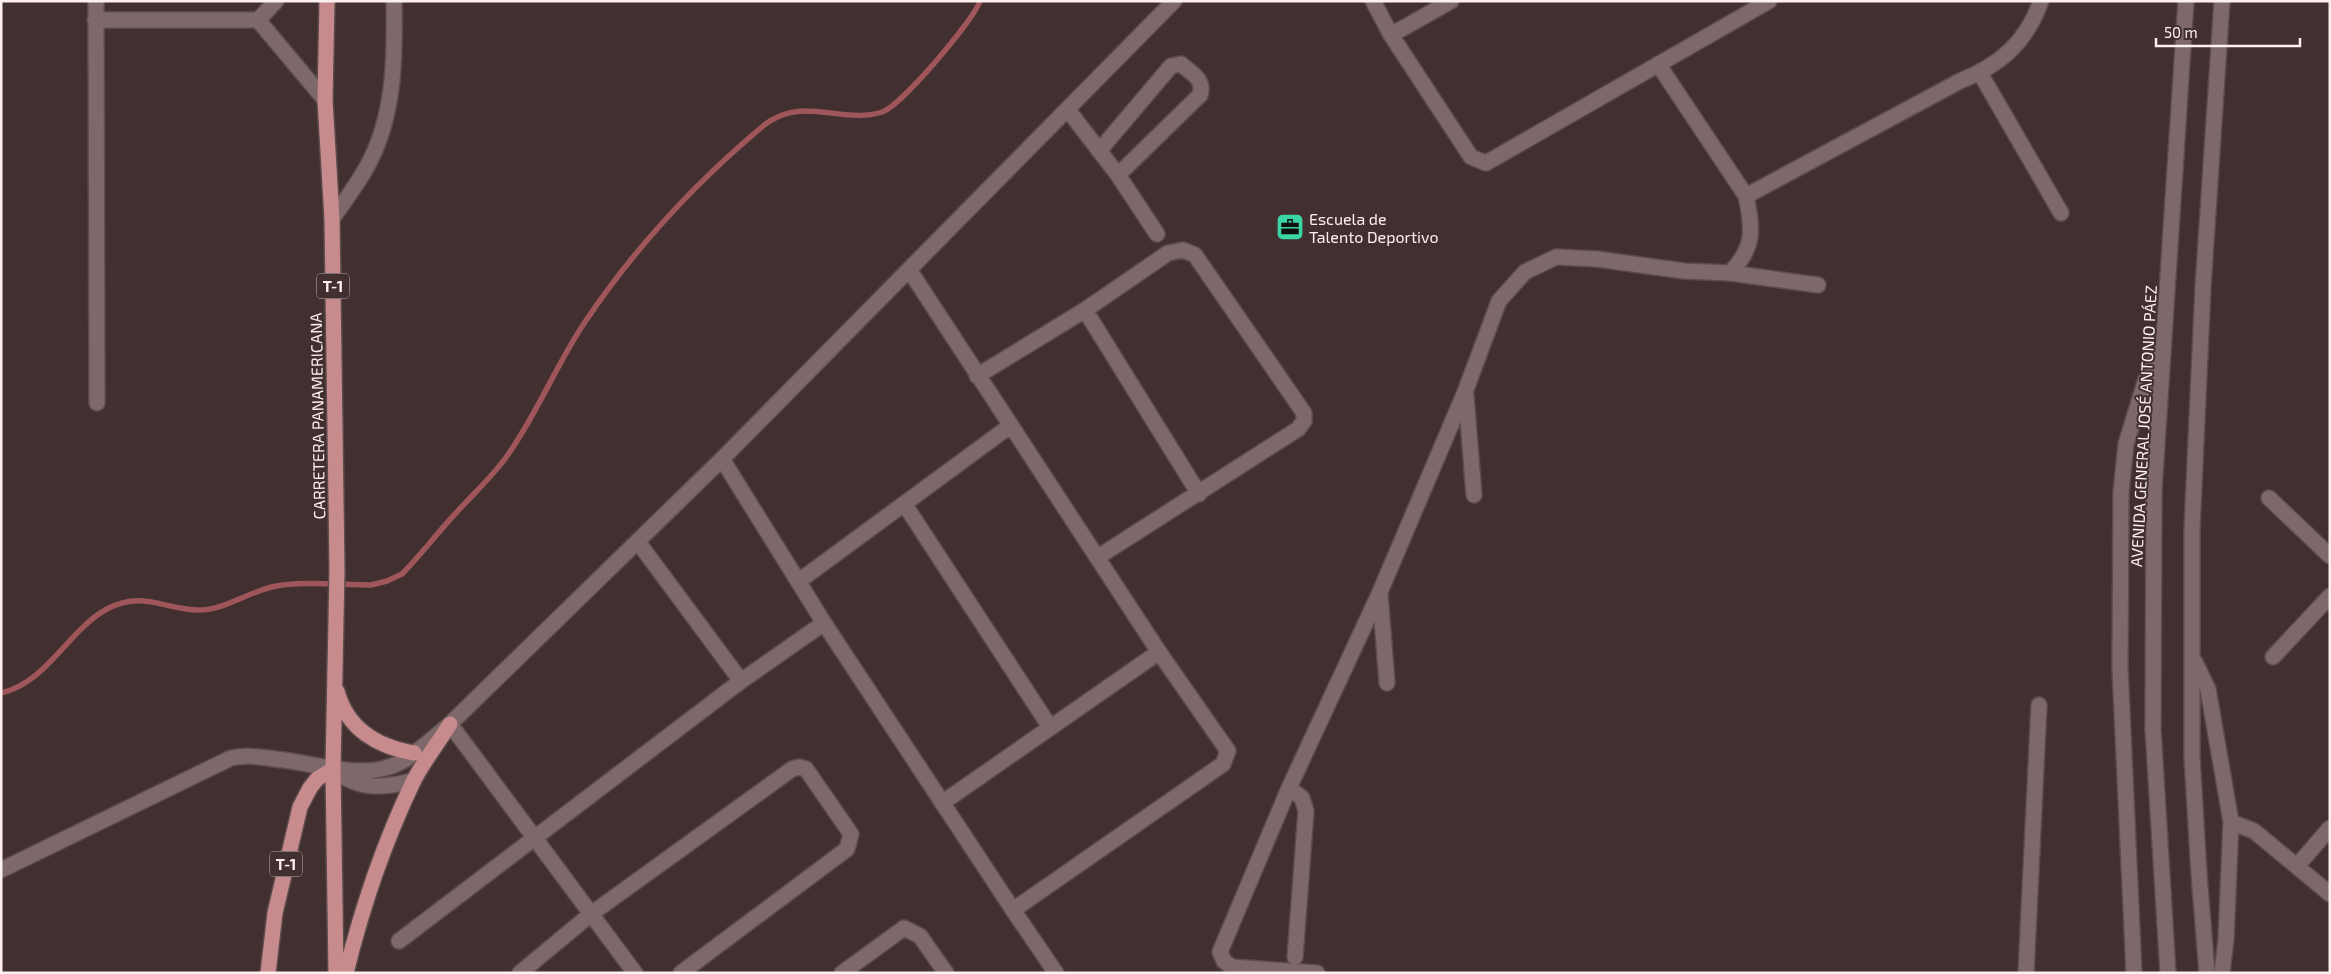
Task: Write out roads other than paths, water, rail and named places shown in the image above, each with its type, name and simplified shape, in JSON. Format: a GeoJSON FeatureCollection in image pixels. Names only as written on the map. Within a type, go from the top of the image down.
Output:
{"type":"FeatureCollection","features":[{"type":"Feature","properties":{"kind":"main road","name":"CARRETERA PANAMERICANA"},"geometry":{"type":"LineString","coordinates":[[327,1],[325,100],[332,219],[337,570],[333,770]]}},
{"type":"Feature","properties":{"kind":"main road"},"geometry":{"type":"LineString","coordinates":[[334,682],[344,709],[362,732],[377,743],[395,750],[414,753]]}},
{"type":"Feature","properties":{"kind":"main road"},"geometry":{"type":"LineString","coordinates":[[346,973],[374,877],[414,780],[450,724]]}},
{"type":"Feature","properties":{"kind":"main road","name":"T-1"},"geometry":{"type":"LineString","coordinates":[[268,973],[275,913],[300,808],[317,779],[333,770],[336,973]]}},
{"type":"Feature","properties":{"kind":"street"},"geometry":{"type":"LineString","coordinates":[[96,1],[97,403]]}},
{"type":"Feature","properties":{"kind":"street"},"geometry":{"type":"LineString","coordinates":[[95,20],[258,20],[276,1]]}},
{"type":"Feature","properties":{"kind":"street"},"geometry":{"type":"LineString","coordinates":[[332,219],[372,159],[389,106],[395,51],[394,1]]}},
{"type":"Feature","properties":{"kind":"street"},"geometry":{"type":"LineString","coordinates":[[1,870],[231,758],[247,755],[333,770],[376,769],[389,767],[414,753],[450,724],[722,459],[1174,1]]}},
{"type":"Feature","properties":{"kind":"street"},"geometry":{"type":"LineString","coordinates":[[1373,1],[1392,35],[1471,157],[1486,163],[1769,1]]}},
{"type":"Feature","properties":{"kind":"street"},"geometry":{"type":"LineString","coordinates":[[1392,35],[1451,1]]}},
{"type":"Feature","properties":{"kind":"street"},"geometry":{"type":"LineString","coordinates":[[1746,196],[1960,81],[1980,73],[2007,56],[2024,35],[2041,1]]}},
{"type":"Feature","properties":{"kind":"street","name":"AVENIDA GENERAL JOSÉ ANTONIO PÁEZ"},"geometry":{"type":"LineString","coordinates":[[2168,973],[2153,729],[2154,490],[2186,1]]}},
{"type":"Feature","properties":{"kind":"street"},"geometry":{"type":"LineString","coordinates":[[2207,973],[2192,757],[2192,528],[2222,1]]}},
{"type":"Feature","properties":{"kind":"street"},"geometry":{"type":"LineString","coordinates":[[258,20],[325,100]]}},
{"type":"Feature","properties":{"kind":"street"},"geometry":{"type":"LineString","coordinates":[[1099,151],[1171,66],[1181,64],[1200,80],[1203,87],[1200,95],[1118,176]]}},
{"type":"Feature","properties":{"kind":"street"},"geometry":{"type":"LineString","coordinates":[[1658,64],[1746,196],[1751,219],[1750,241],[1744,259],[1730,273]]}},
{"type":"Feature","properties":{"kind":"street"},"geometry":{"type":"LineString","coordinates":[[1980,73],[2061,213]]}},
{"type":"Feature","properties":{"kind":"street"},"geometry":{"type":"LineString","coordinates":[[1068,110],[1118,176],[1157,234]]}},
{"type":"Feature","properties":{"kind":"street"},"geometry":{"type":"LineString","coordinates":[[977,376],[1085,310],[1168,253],[1183,250],[1195,255],[1304,412],[1304,421],[1298,428],[1199,494],[1098,557]]}},
{"type":"Feature","properties":{"kind":"street"},"geometry":{"type":"LineString","coordinates":[[1317,973],[1232,967],[1224,961],[1220,952],[1289,788],[1380,592],[1465,392],[1499,301],[1526,272],[1556,258],[1597,259],[1684,271],[1730,273],[1818,285]]}},
{"type":"Feature","properties":{"kind":"street"},"geometry":{"type":"LineString","coordinates":[[910,270],[977,376],[1159,652],[1228,751],[1227,758],[1223,764],[1013,910]]}},
{"type":"Feature","properties":{"kind":"street"},"geometry":{"type":"LineString","coordinates":[[1085,310],[1199,494]]}},
{"type":"Feature","properties":{"kind":"street"},"geometry":{"type":"LineString","coordinates":[[2134,973],[2120,668],[2121,492],[2126,444],[2146,380],[2163,346]]}},
{"type":"Feature","properties":{"kind":"street"},"geometry":{"type":"LineString","coordinates":[[1465,392],[1474,495]]}},
{"type":"Feature","properties":{"kind":"street"},"geometry":{"type":"LineString","coordinates":[[799,581],[905,505],[1010,426]]}},
{"type":"Feature","properties":{"kind":"street"},"geometry":{"type":"LineString","coordinates":[[722,459],[824,623],[1056,973]]}},
{"type":"Feature","properties":{"kind":"street"},"geometry":{"type":"LineString","coordinates":[[2269,498],[2330,556]]}},
{"type":"Feature","properties":{"kind":"street"},"geometry":{"type":"LineString","coordinates":[[905,505],[1050,727]]}},
{"type":"Feature","properties":{"kind":"street"},"geometry":{"type":"LineString","coordinates":[[638,542],[741,681]]}},
{"type":"Feature","properties":{"kind":"street"},"geometry":{"type":"LineString","coordinates":[[1380,592],[1387,683]]}},
{"type":"Feature","properties":{"kind":"street"},"geometry":{"type":"LineString","coordinates":[[2273,658],[2327,603]]}},
{"type":"Feature","properties":{"kind":"street"},"geometry":{"type":"LineString","coordinates":[[399,941],[741,681],[824,623]]}},
{"type":"Feature","properties":{"kind":"street"},"geometry":{"type":"LineString","coordinates":[[942,803],[1159,652]]}},
{"type":"Feature","properties":{"kind":"street"},"geometry":{"type":"LineString","coordinates":[[2193,658],[2208,689],[2231,822],[2226,939],[2222,973]]}},
{"type":"Feature","properties":{"kind":"street"},"geometry":{"type":"LineString","coordinates":[[2026,973],[2039,705]]}},
{"type":"Feature","properties":{"kind":"street"},"geometry":{"type":"LineString","coordinates":[[450,724],[635,973]]}},
{"type":"Feature","properties":{"kind":"street"},"geometry":{"type":"LineString","coordinates":[[520,973],[592,914],[792,769],[799,767],[806,769],[851,834],[847,849],[681,973]]}},
{"type":"Feature","properties":{"kind":"street"},"geometry":{"type":"LineString","coordinates":[[333,770],[344,779],[362,786],[392,787],[414,780]]}},
{"type":"Feature","properties":{"kind":"street"},"geometry":{"type":"LineString","coordinates":[[1289,788],[1302,798],[1306,811],[1295,957]]}},
{"type":"Feature","properties":{"kind":"street"},"geometry":{"type":"LineString","coordinates":[[2231,822],[2254,831],[2326,888]]}},
{"type":"Feature","properties":{"kind":"street"},"geometry":{"type":"LineString","coordinates":[[2297,866],[2330,828]]}},
{"type":"Feature","properties":{"kind":"street"},"geometry":{"type":"LineString","coordinates":[[842,973],[904,928],[920,936],[946,973]]}},
{"type":"Feature","properties":{"kind":"waterway"},"geometry":{"type":"LineString","coordinates":[[1,693],[31,679],[93,618],[119,604],[141,601],[184,609],[206,610],[268,588],[291,584],[371,585],[387,581],[402,574],[501,463],[518,440],[575,338],[604,295],[645,243],[713,170],[763,126],[778,117],[792,112],[807,111],[867,115],[882,112],[891,107],[936,62],[965,26],[980,1]]}},
{"type":"Feature","properties":{"kind":"place","name":"Escuela de Talento Deportivo"},"geometry":{"type":"Point","coordinates":[1290,227]}}]}
